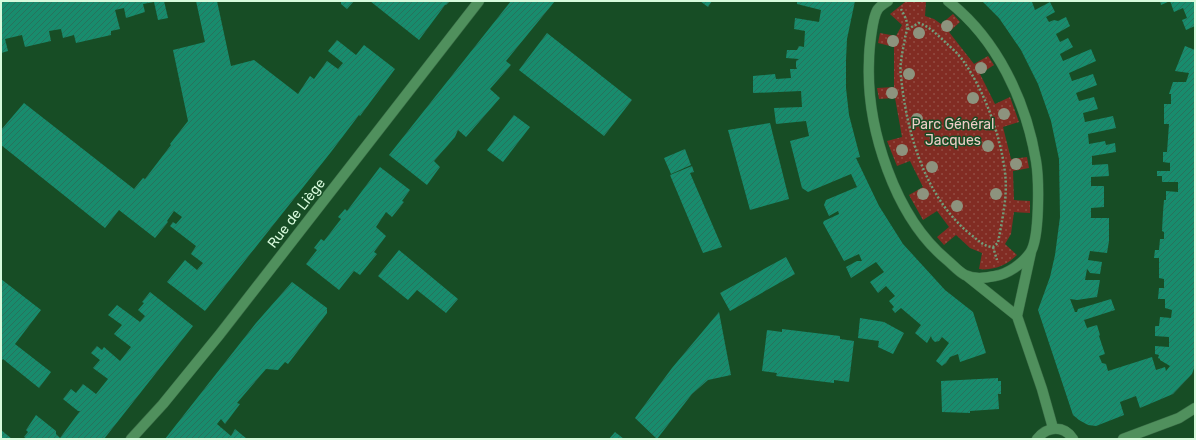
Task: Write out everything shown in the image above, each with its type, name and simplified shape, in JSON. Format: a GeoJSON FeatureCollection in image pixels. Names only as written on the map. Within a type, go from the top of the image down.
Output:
{"type":"FeatureCollection","features":[{"type":"Feature","properties":{"kind":"street","name":"Rue de Liège"},"geometry":{"type":"LineString","coordinates":[[131,439],[163,404],[220,334],[478,1]]}},
{"type":"Feature","properties":{"kind":"street"},"geometry":{"type":"LineString","coordinates":[[888,1],[878,5],[871,35],[869,70],[876,135],[898,194],[911,217],[939,254],[1017,316]]}},
{"type":"Feature","properties":{"kind":"street"},"geometry":{"type":"LineString","coordinates":[[948,1],[962,12],[994,52],[1021,101],[1031,137],[1036,163],[1038,216],[1036,235],[1017,316],[1042,389],[1053,428]]}},
{"type":"Feature","properties":{"kind":"street"},"geometry":{"type":"LineString","coordinates":[[965,275],[984,278],[1002,275],[1018,265],[1031,252]]}},
{"type":"Feature","properties":{"kind":"street"},"geometry":{"type":"LineString","coordinates":[[1123,439],[1179,418],[1195,408]]}},
{"type":"Feature","properties":{"kind":"street"},"geometry":{"type":"LineString","coordinates":[[1037,439],[1041,434],[1053,428],[1065,431],[1073,439]]}},
{"type":"Feature","properties":{"kind":"path"},"geometry":{"type":"LineString","coordinates":[[900,6],[907,24],[901,58],[900,75],[909,129],[921,165],[950,215],[964,229],[987,247],[993,247],[998,243],[1006,197],[1005,173],[1001,149],[986,103],[964,62],[953,49],[926,25],[919,23],[906,30]]}},
{"type":"Feature","properties":{"kind":"green space","name":"Parc Général Jacques"},"geometry":{"type":"Polygon","coordinates":[[[926,1],[925,16],[934,19],[941,24],[953,14],[960,22],[949,32],[974,64],[988,56],[994,65],[980,74],[995,104],[1010,97],[1019,122],[1003,127],[1011,159],[1027,157],[1029,168],[1013,171],[1014,200],[1030,201],[1030,213],[1014,212],[1011,234],[1005,244],[1017,255],[1009,262],[995,268],[979,269],[982,253],[970,248],[956,235],[944,245],[937,237],[949,227],[937,211],[923,220],[909,195],[923,187],[910,161],[897,166],[887,141],[902,137],[895,98],[879,99],[877,88],[894,87],[894,47],[878,43],[880,33],[896,36],[902,25],[890,14],[905,2],[926,1]]]}},
{"type":"Feature","properties":{"kind":"building"},"geometry":{"type":"Polygon","coordinates":[[[1,1],[164,1],[168,18],[158,20],[154,2],[143,4],[145,12],[126,18],[124,8],[115,10],[120,29],[111,31],[111,35],[76,43],[74,35],[63,38],[61,29],[49,31],[51,41],[25,47],[22,35],[5,39],[8,51],[1,53],[1,1]]]}},
{"type":"Feature","properties":{"kind":"building"},"geometry":{"type":"Polygon","coordinates":[[[196,1],[217,1],[231,66],[254,60],[298,94],[310,76],[314,79],[327,61],[338,69],[343,63],[328,51],[337,40],[356,55],[364,45],[395,69],[360,116],[359,115],[205,311],[167,282],[185,260],[197,270],[203,263],[191,254],[196,246],[170,226],[173,222],[176,224],[182,217],[174,211],[167,221],[168,222],[155,238],[119,210],[105,228],[1,145],[1,130],[24,103],[134,189],[143,178],[145,179],[188,121],[173,50],[205,42],[196,1]]]}},
{"type":"Feature","properties":{"kind":"building"},"geometry":{"type":"Polygon","coordinates":[[[341,1],[354,1],[347,9],[341,4],[341,1]]]}},
{"type":"Feature","properties":{"kind":"building"},"geometry":{"type":"Polygon","coordinates":[[[370,1],[450,1],[445,5],[419,40],[370,1]]]}},
{"type":"Feature","properties":{"kind":"building"},"geometry":{"type":"Polygon","coordinates":[[[511,1],[555,1],[506,61],[511,65],[490,89],[500,98],[466,137],[458,130],[455,137],[434,161],[440,167],[427,185],[389,155],[511,1]]]}},
{"type":"Feature","properties":{"kind":"building"},"geometry":{"type":"Polygon","coordinates":[[[700,1],[712,1],[708,7],[700,1]]]}},
{"type":"Feature","properties":{"kind":"building"},"geometry":{"type":"Polygon","coordinates":[[[797,1],[855,1],[847,39],[846,88],[849,115],[860,157],[856,158],[879,206],[903,244],[945,290],[973,312],[986,353],[960,362],[958,354],[950,357],[942,366],[936,361],[949,343],[942,337],[939,341],[935,342],[931,336],[927,343],[915,333],[921,325],[901,308],[895,313],[892,309],[894,307],[889,301],[895,296],[886,286],[878,293],[870,282],[884,272],[876,262],[851,278],[846,267],[857,261],[862,261],[859,254],[844,261],[823,223],[824,221],[839,214],[838,211],[829,216],[824,205],[826,200],[857,187],[851,174],[808,192],[802,188],[790,141],[809,136],[806,121],[776,124],[774,108],[802,107],[801,91],[753,93],[753,76],[775,74],[776,79],[791,78],[790,69],[797,69],[796,61],[799,59],[786,58],[787,50],[797,50],[799,46],[804,47],[805,31],[794,29],[795,18],[819,22],[821,10],[797,4],[797,1]]]}},
{"type":"Feature","properties":{"kind":"building"},"geometry":{"type":"Polygon","coordinates":[[[982,1],[1034,1],[1032,2],[1035,10],[1050,2],[1055,12],[1046,17],[1049,22],[1054,20],[1058,21],[1066,17],[1070,26],[1056,34],[1060,42],[1068,38],[1073,47],[1060,54],[1063,61],[1091,49],[1096,61],[1069,73],[1072,81],[1093,74],[1097,85],[1076,93],[1079,101],[1094,97],[1098,109],[1083,113],[1085,122],[1113,116],[1116,128],[1088,134],[1089,144],[1105,141],[1106,145],[1115,143],[1116,152],[1092,156],[1092,165],[1108,164],[1109,176],[1091,177],[1091,186],[1104,186],[1104,207],[1091,208],[1091,218],[1109,218],[1109,241],[1107,253],[1090,251],[1088,260],[1102,262],[1100,274],[1090,273],[1087,269],[1085,280],[1100,280],[1097,297],[1077,300],[1070,299],[1075,312],[1077,312],[1078,309],[1111,299],[1115,310],[1084,320],[1087,328],[1097,325],[1105,354],[1099,356],[1102,363],[1106,364],[1108,371],[1152,357],[1156,370],[1165,367],[1166,371],[1170,366],[1158,358],[1159,355],[1155,354],[1155,346],[1169,347],[1169,337],[1155,336],[1155,326],[1159,326],[1160,317],[1171,318],[1172,310],[1165,308],[1165,299],[1158,299],[1159,288],[1164,288],[1164,279],[1159,278],[1159,258],[1154,258],[1155,250],[1159,250],[1160,239],[1164,239],[1164,232],[1162,231],[1166,191],[1178,192],[1178,182],[1162,182],[1162,176],[1157,176],[1157,171],[1170,171],[1170,163],[1163,162],[1163,152],[1167,152],[1169,124],[1164,124],[1164,104],[1171,104],[1171,94],[1169,94],[1173,82],[1186,82],[1189,73],[1175,71],[1185,46],[1195,50],[1195,365],[1192,374],[1173,394],[1140,408],[1136,396],[1120,402],[1124,415],[1096,426],[1088,425],[1073,415],[1038,310],[1050,277],[1055,255],[1060,217],[1059,159],[1051,121],[1038,84],[1021,50],[999,18],[982,1]]]}},
{"type":"Feature","properties":{"kind":"building"},"geometry":{"type":"Polygon","coordinates":[[[1160,1],[1170,1],[1161,5],[1160,1]]]}},
{"type":"Feature","properties":{"kind":"building"},"geometry":{"type":"Polygon","coordinates":[[[1170,1],[1195,1],[1195,26],[1186,30],[1182,20],[1187,18],[1183,8],[1174,12],[1170,1]]]}},
{"type":"Feature","properties":{"kind":"building"},"geometry":{"type":"Polygon","coordinates":[[[547,33],[632,100],[604,136],[519,70],[547,33]]]}},
{"type":"Feature","properties":{"kind":"building"},"geometry":{"type":"Polygon","coordinates":[[[514,115],[530,127],[503,162],[487,150],[514,115]]]}},
{"type":"Feature","properties":{"kind":"building"},"geometry":{"type":"Polygon","coordinates":[[[770,123],[789,199],[750,210],[728,130],[770,123]]]}},
{"type":"Feature","properties":{"kind":"building"},"geometry":{"type":"Polygon","coordinates":[[[685,149],[691,165],[671,174],[664,158],[685,149]]]}},
{"type":"Feature","properties":{"kind":"building"},"geometry":{"type":"Polygon","coordinates":[[[692,166],[694,172],[690,173],[722,247],[703,253],[670,175],[692,166]]]}},
{"type":"Feature","properties":{"kind":"building"},"geometry":{"type":"Polygon","coordinates":[[[380,167],[410,190],[402,201],[404,202],[392,217],[386,212],[376,227],[386,236],[374,252],[377,254],[360,275],[354,271],[339,290],[306,264],[317,250],[314,248],[321,239],[324,241],[341,219],[338,217],[345,209],[347,211],[380,167]]]}},
{"type":"Feature","properties":{"kind":"building"},"geometry":{"type":"Polygon","coordinates":[[[399,250],[458,299],[446,313],[417,290],[408,300],[378,276],[399,250]]]}},
{"type":"Feature","properties":{"kind":"building"},"geometry":{"type":"Polygon","coordinates":[[[786,257],[795,274],[730,311],[720,293],[786,257]]]}},
{"type":"Feature","properties":{"kind":"building"},"geometry":{"type":"Polygon","coordinates":[[[1,279],[41,310],[15,344],[51,372],[39,388],[3,359],[1,361],[1,279]]]}},
{"type":"Feature","properties":{"kind":"building"},"geometry":{"type":"Polygon","coordinates":[[[292,282],[327,308],[327,313],[288,364],[285,362],[278,370],[266,369],[237,403],[240,404],[225,424],[221,419],[217,424],[231,436],[235,429],[247,439],[165,439],[256,323],[292,282]]]}},
{"type":"Feature","properties":{"kind":"building"},"geometry":{"type":"Polygon","coordinates":[[[150,292],[193,326],[104,439],[27,439],[24,437],[28,432],[26,430],[36,415],[56,431],[56,434],[60,438],[80,411],[63,399],[71,389],[76,393],[83,384],[96,394],[108,379],[93,368],[100,360],[91,353],[97,346],[102,350],[104,347],[120,361],[131,347],[114,334],[122,325],[108,315],[117,305],[140,322],[145,316],[138,310],[150,292]]]}},
{"type":"Feature","properties":{"kind":"building"},"geometry":{"type":"Polygon","coordinates":[[[719,312],[731,375],[708,380],[692,394],[657,439],[635,418],[672,368],[719,312]]]}},
{"type":"Feature","properties":{"kind":"building"},"geometry":{"type":"Polygon","coordinates":[[[860,318],[884,322],[904,333],[893,354],[878,347],[879,341],[858,338],[860,318]]]}},
{"type":"Feature","properties":{"kind":"building"},"geometry":{"type":"Polygon","coordinates":[[[782,329],[840,336],[840,339],[854,341],[849,382],[834,380],[834,383],[776,376],[777,373],[762,371],[767,330],[782,332],[782,329]]]}},
{"type":"Feature","properties":{"kind":"building"},"geometry":{"type":"Polygon","coordinates":[[[998,378],[998,381],[1001,381],[1001,394],[998,394],[999,409],[970,411],[970,413],[942,412],[941,381],[998,378]]]}},
{"type":"Feature","properties":{"kind":"building"},"geometry":{"type":"Polygon","coordinates":[[[1,430],[12,439],[1,439],[1,430]]]}},
{"type":"Feature","properties":{"kind":"building"},"geometry":{"type":"Polygon","coordinates":[[[615,432],[624,439],[609,439],[615,432]]]}}]}
